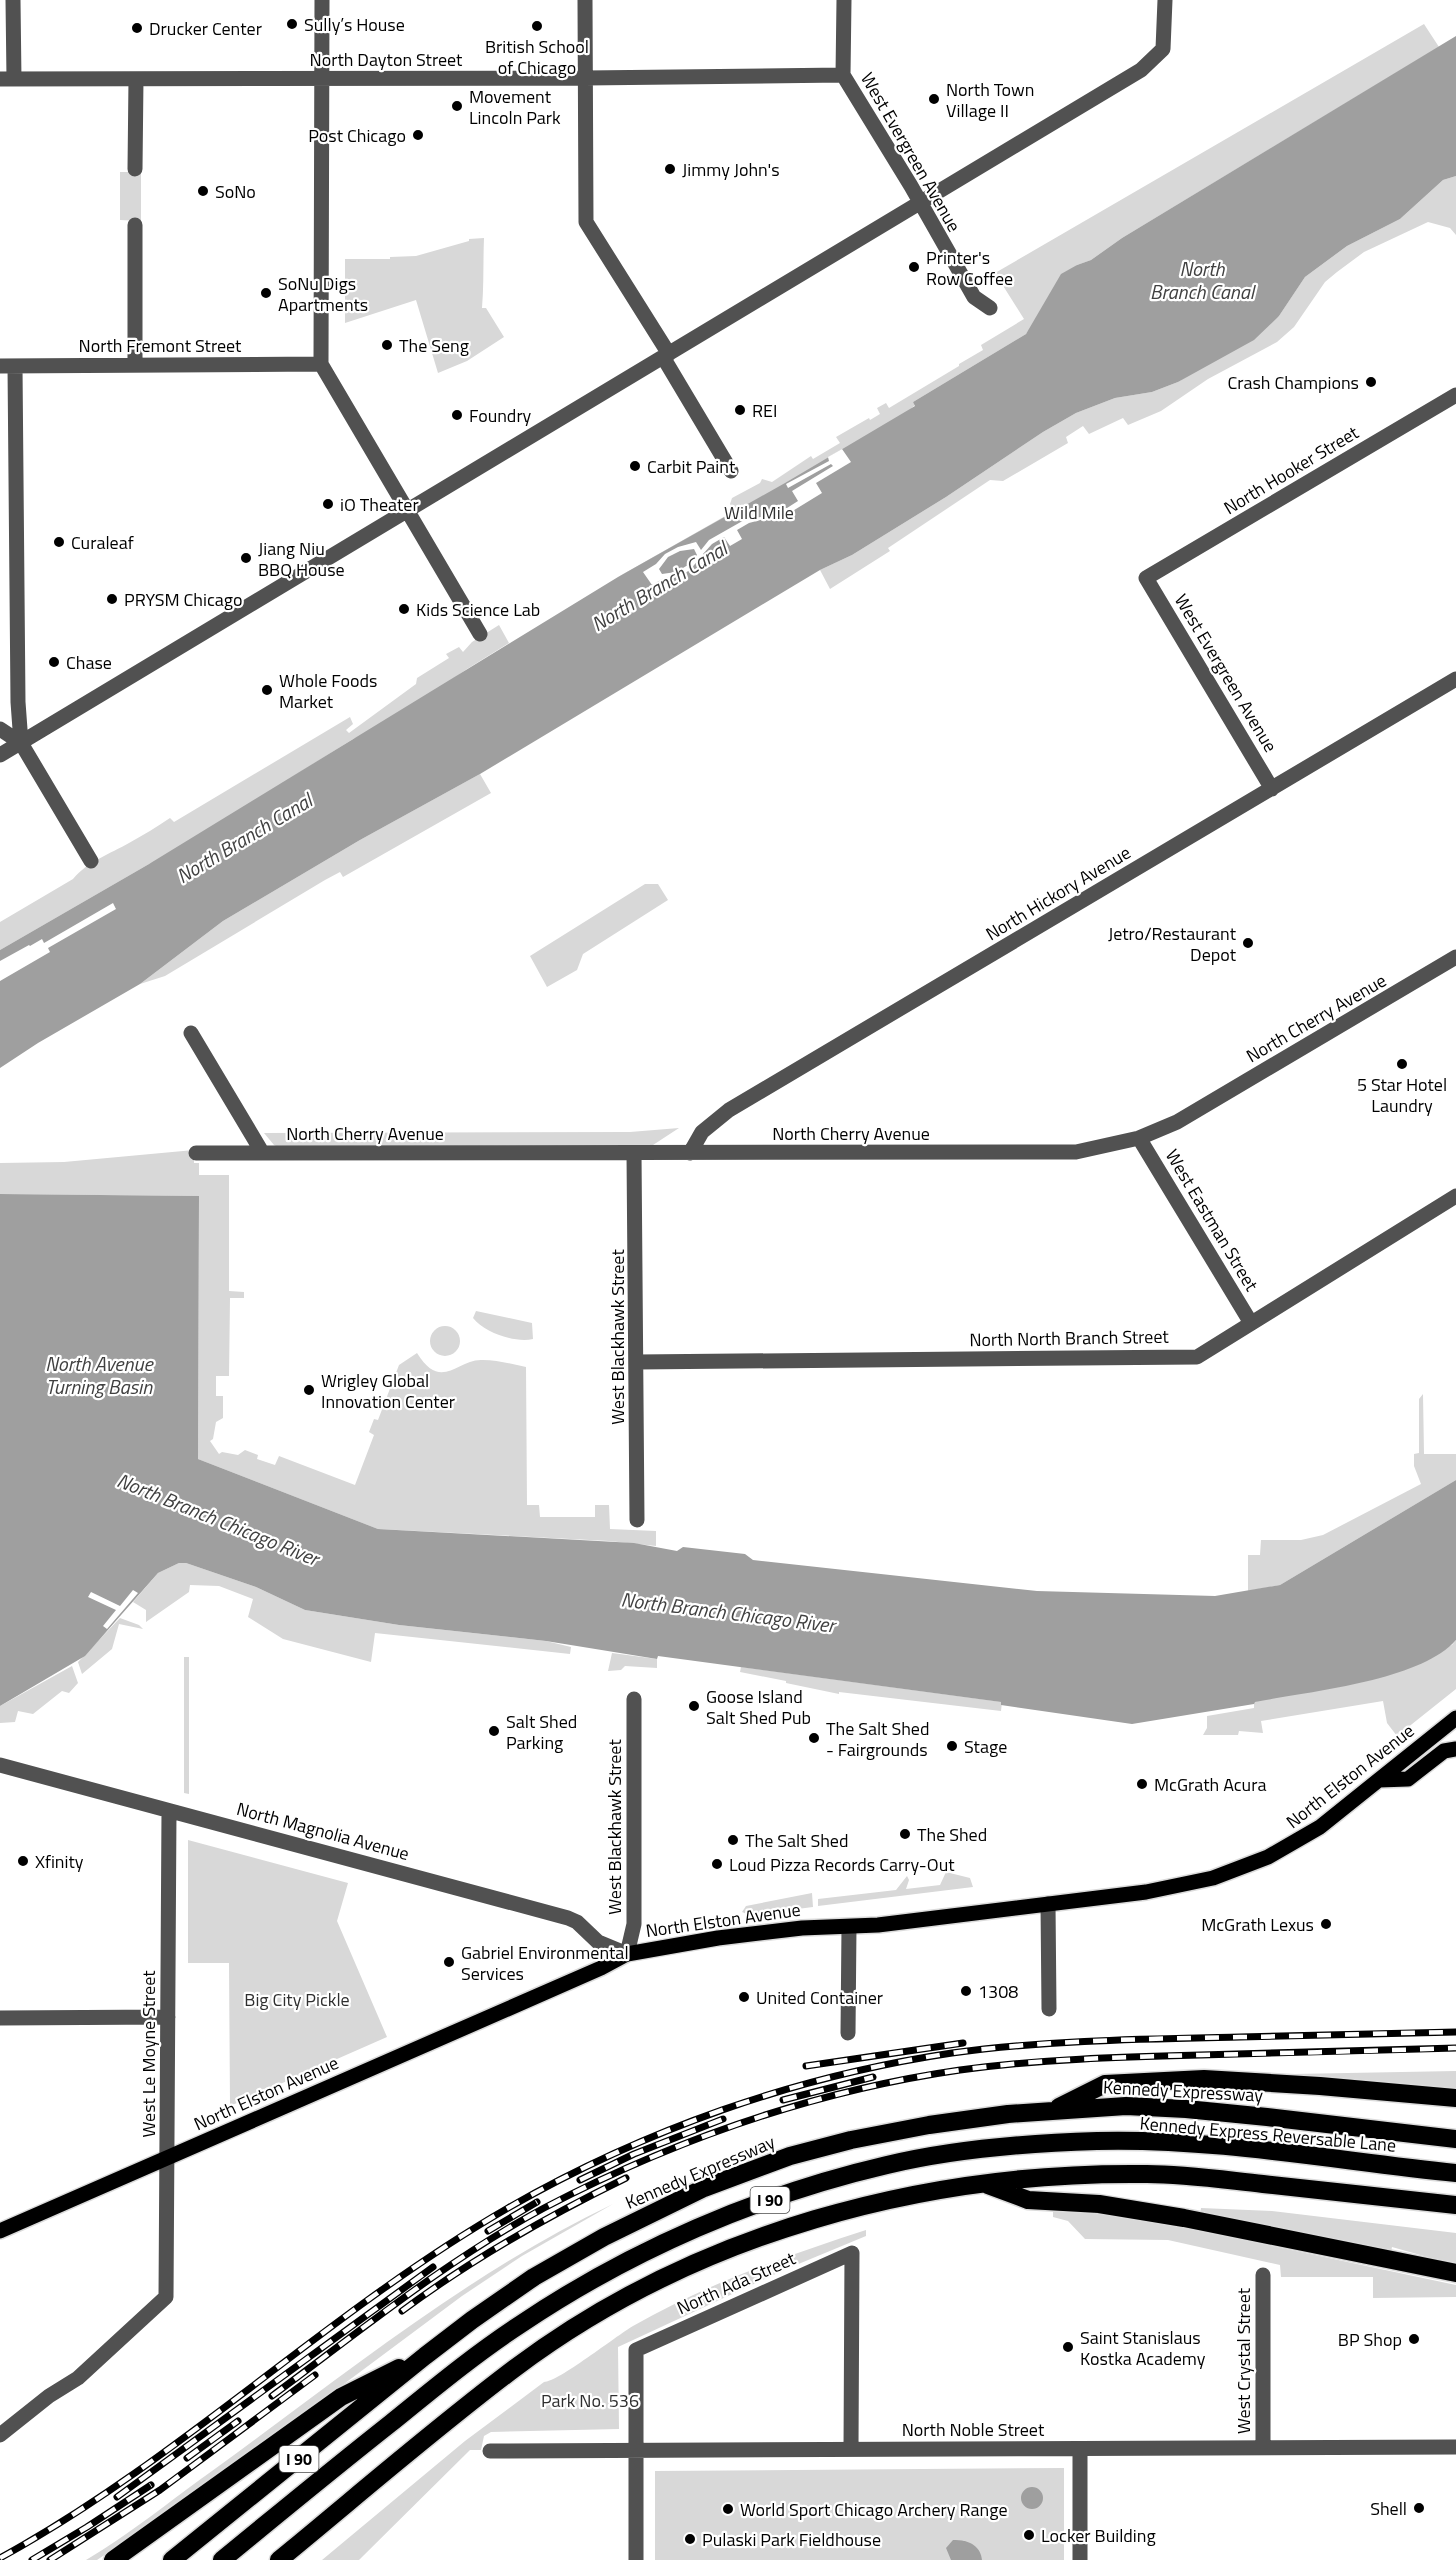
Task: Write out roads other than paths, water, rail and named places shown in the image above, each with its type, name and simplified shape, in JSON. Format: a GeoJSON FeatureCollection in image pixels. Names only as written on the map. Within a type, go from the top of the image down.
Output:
{"type":"FeatureCollection","features":[{"type":"Feature","properties":{"kind":"highway"},"geometry":{"type":"LineString","coordinates":[[1054,2109],[1104,2084],[1204,2079],[1456,2098]]}},
{"type":"Feature","properties":{"kind":"highway","name":"Kennedy Expressway"},"geometry":{"type":"LineString","coordinates":[[172,2560],[425,2356],[534,2277],[604,2237],[715,2184],[790,2156],[851,2140],[929,2125],[1054,2109],[1126,2106],[1186,2109],[1456,2139]]}},
{"type":"Feature","properties":{"kind":"highway","name":"Kennedy Express Reversable Lane"},"geometry":{"type":"LineString","coordinates":[[222,2560],[459,2368],[520,2324],[589,2281],[677,2237],[740,2210],[814,2185],[889,2164],[995,2148],[1097,2141],[1201,2145],[1456,2173]]}},
{"type":"Feature","properties":{"kind":"highway","name":"I 90"},"geometry":{"type":"LineString","coordinates":[[279,2560],[516,2367],[623,2299],[667,2276],[742,2243],[823,2217],[900,2197],[984,2184],[1081,2175],[1149,2174],[1456,2205]]}},
{"type":"Feature","properties":{"kind":"highway"},"geometry":{"type":"LineString","coordinates":[[984,2184],[1028,2200],[1099,2204],[1184,2217],[1456,2273]]}},
{"type":"Feature","properties":{"kind":"highway"},"geometry":{"type":"LineString","coordinates":[[112,2560],[340,2397],[425,2356]]}},
{"type":"Feature","properties":{"kind":"main road","name":"North Elston Avenue"},"geometry":{"type":"LineString","coordinates":[[0,2231],[601,1968],[627,1954],[718,1938],[802,1928],[849,1927],[1165,1890],[1248,1866],[1294,1844],[1320,1827],[1456,1718]]}},
{"type":"Feature","properties":{"kind":"main road"},"geometry":{"type":"LineString","coordinates":[[1379,1780],[1408,1779],[1444,1751],[1456,1749]]}},
{"type":"Feature","properties":{"kind":"street"},"geometry":{"type":"LineString","coordinates":[[7,80],[14,0]]}},
{"type":"Feature","properties":{"kind":"street"},"geometry":{"type":"LineString","coordinates":[[322,0],[321,363],[480,634]]}},
{"type":"Feature","properties":{"kind":"street"},"geometry":{"type":"LineString","coordinates":[[585,0],[586,222],[666,355],[731,471]]}},
{"type":"Feature","properties":{"kind":"street","name":"West Evergreen Avenue"},"geometry":{"type":"LineString","coordinates":[[844,0],[843,75],[974,297],[990,308]]}},
{"type":"Feature","properties":{"kind":"street"},"geometry":{"type":"LineString","coordinates":[[0,755],[1141,70],[1163,49],[1165,0]]}},
{"type":"Feature","properties":{"kind":"street","name":"North Dayton Street"},"geometry":{"type":"LineString","coordinates":[[7,80],[843,75]]}},
{"type":"Feature","properties":{"kind":"street"},"geometry":{"type":"LineString","coordinates":[[135,169],[136,79]]}},
{"type":"Feature","properties":{"kind":"street"},"geometry":{"type":"LineString","coordinates":[[135,225],[135,365]]}},
{"type":"Feature","properties":{"kind":"street","name":"North Fremont Street"},"geometry":{"type":"LineString","coordinates":[[7,366],[321,363]]}},
{"type":"Feature","properties":{"kind":"street"},"geometry":{"type":"LineString","coordinates":[[7,366],[21,743]]}},
{"type":"Feature","properties":{"kind":"street","name":"North Hooker Street"},"geometry":{"type":"LineString","coordinates":[[1146,578],[1456,395]]}},
{"type":"Feature","properties":{"kind":"street","name":"West Evergreen Avenue"},"geometry":{"type":"LineString","coordinates":[[1146,578],[1272,789]]}},
{"type":"Feature","properties":{"kind":"street","name":"North Hickory Avenue"},"geometry":{"type":"LineString","coordinates":[[690,1153],[702,1132],[729,1110],[1456,679]]}},
{"type":"Feature","properties":{"kind":"street"},"geometry":{"type":"LineString","coordinates":[[0,729],[21,743],[91,861]]}},
{"type":"Feature","properties":{"kind":"street","name":"North Cherry Avenue"},"geometry":{"type":"LineString","coordinates":[[196,1153],[1068,1152],[1139,1138],[1177,1122],[1456,957]]}},
{"type":"Feature","properties":{"kind":"street"},"geometry":{"type":"LineString","coordinates":[[191,1034],[262,1152]]}},
{"type":"Feature","properties":{"kind":"street","name":"West Eastman Street"},"geometry":{"type":"LineString","coordinates":[[1139,1138],[1251,1323]]}},
{"type":"Feature","properties":{"kind":"street","name":"West Blackhawk Street"},"geometry":{"type":"LineString","coordinates":[[634,1153],[637,1520]]}},
{"type":"Feature","properties":{"kind":"street","name":"North North Branch Street"},"geometry":{"type":"LineString","coordinates":[[637,1362],[1197,1357],[1456,1196]]}},
{"type":"Feature","properties":{"kind":"street","name":"West Blackhawk Street"},"geometry":{"type":"LineString","coordinates":[[627,1954],[634,1924],[633,1699]]}},
{"type":"Feature","properties":{"kind":"street","name":"North Magnolia Avenue"},"geometry":{"type":"LineString","coordinates":[[0,1765],[568,1918],[577,1922],[598,1942],[627,1954]]}},
{"type":"Feature","properties":{"kind":"street","name":"West Le Moyne Street"},"geometry":{"type":"LineString","coordinates":[[0,2435],[49,2396],[78,2378],[166,2297],[169,1811]]}},
{"type":"Feature","properties":{"kind":"street"},"geometry":{"type":"LineString","coordinates":[[1048,1904],[1049,2009]]}},
{"type":"Feature","properties":{"kind":"street"},"geometry":{"type":"LineString","coordinates":[[848,2033],[849,1927]]}},
{"type":"Feature","properties":{"kind":"street"},"geometry":{"type":"LineString","coordinates":[[0,2018],[168,2017]]}},
{"type":"Feature","properties":{"kind":"street","name":"North Ada Street"},"geometry":{"type":"LineString","coordinates":[[636,2450],[636,2349],[852,2253],[851,2450]]}},
{"type":"Feature","properties":{"kind":"street","name":"West Crystal Street"},"geometry":{"type":"LineString","coordinates":[[1263,2275],[1263,2448]]}},
{"type":"Feature","properties":{"kind":"street","name":"North Noble Street"},"geometry":{"type":"LineString","coordinates":[[489,2451],[1456,2447]]}},
{"type":"Feature","properties":{"kind":"street"},"geometry":{"type":"LineString","coordinates":[[1080,2449],[1080,2560]]}},
{"type":"Feature","properties":{"kind":"street"},"geometry":{"type":"LineString","coordinates":[[636,2450],[636,2560]]}},
{"type":"Feature","properties":{"kind":"water","name":"North Branch Canal"},"geometry":{"type":"Polygon","coordinates":[[[1456,36],[1456,176],[1443,180],[1400,219],[1347,246],[1305,277],[1279,316],[1254,340],[1178,382],[1152,392],[1115,398],[1076,413],[1043,432],[946,497],[852,555],[820,570],[480,774],[360,840],[223,921],[140,984],[38,1043],[0,1068],[0,950],[149,864],[618,577],[785,483],[915,406],[913,402],[1026,334],[1061,274],[1091,260],[1122,238],[1456,36]]]}},
{"type":"Feature","properties":{"kind":"water"},"geometry":{"type":"Polygon","coordinates":[[[0,1194],[199,1196],[198,1459],[378,1529],[634,1543],[677,1551],[683,1547],[745,1554],[753,1560],[1037,1591],[1215,1596],[1280,1585],[1456,1480],[1456,1640],[1439,1654],[1391,1675],[1254,1704],[1132,1724],[1001,1705],[1001,1702],[658,1656],[657,1659],[546,1641],[399,1625],[305,1610],[256,1587],[186,1563],[179,1563],[158,1573],[85,1656],[0,1706],[0,1194]]]}},
{"type":"Feature","properties":{"kind":"water"},"geometry":{"type":"Polygon","coordinates":[[[1032,2487],[1040,2490],[1043,2498],[1040,2506],[1032,2509],[1024,2506],[1021,2498],[1024,2490],[1032,2487]]]}},
{"type":"Feature","properties":{"kind":"water"},"geometry":{"type":"Polygon","coordinates":[[[953,2540],[972,2544],[979,2550],[982,2560],[951,2560],[946,2548],[953,2540]]]}},
{"type":"Feature","properties":{"kind":"railway"},"geometry":{"type":"LineString","coordinates":[[0,2558],[66,2519],[131,2476],[379,2292],[508,2208],[613,2154],[722,2110],[836,2076],[894,2063],[988,2049],[1131,2040],[1456,2032]]}},
{"type":"Feature","properties":{"kind":"railway"},"geometry":{"type":"LineString","coordinates":[[806,2066],[963,2043]]}},
{"type":"Feature","properties":{"kind":"railway"},"geometry":{"type":"LineString","coordinates":[[272,2396],[439,2273],[508,2228],[544,2208],[593,2183],[694,2140],[798,2105],[906,2079],[1020,2063],[1080,2059],[1456,2048]]}},
{"type":"Feature","properties":{"kind":"railway"},"geometry":{"type":"LineString","coordinates":[[783,2100],[873,2077]]}},
{"type":"Feature","properties":{"kind":"railway"},"geometry":{"type":"LineString","coordinates":[[580,2180],[634,2154],[723,2119]]}},
{"type":"Feature","properties":{"kind":"railway"},"geometry":{"type":"LineString","coordinates":[[402,2311],[511,2239],[626,2178]]}},
{"type":"Feature","properties":{"kind":"railway"},"geometry":{"type":"LineString","coordinates":[[488,2231],[537,2202]]}},
{"type":"Feature","properties":{"kind":"railway"},"geometry":{"type":"LineString","coordinates":[[117,2497],[433,2267]]}},
{"type":"Feature","properties":{"kind":"railway"},"geometry":{"type":"LineString","coordinates":[[50,2560],[160,2490],[315,2375]]}},
{"type":"Feature","properties":{"kind":"railway"},"geometry":{"type":"LineString","coordinates":[[187,2458],[238,2421]]}},
{"type":"Feature","properties":{"kind":"railway"},"geometry":{"type":"LineString","coordinates":[[32,2560],[151,2485]]}},
{"type":"Feature","properties":{"kind":"place","name":"Sully’s House"},"geometry":{"type":"Point","coordinates":[292,24]}},
{"type":"Feature","properties":{"kind":"place","name":"British School of Chicago"},"geometry":{"type":"Point","coordinates":[537,26]}},
{"type":"Feature","properties":{"kind":"place","name":"Drucker Center"},"geometry":{"type":"Point","coordinates":[137,28]}},
{"type":"Feature","properties":{"kind":"place","name":"North Town Village II"},"geometry":{"type":"Point","coordinates":[934,99]}},
{"type":"Feature","properties":{"kind":"place","name":"Movement Lincoln Park"},"geometry":{"type":"Point","coordinates":[457,106]}},
{"type":"Feature","properties":{"kind":"place","name":"Post Chicago"},"geometry":{"type":"Point","coordinates":[418,135]}},
{"type":"Feature","properties":{"kind":"place","name":"Jimmy John's"},"geometry":{"type":"Point","coordinates":[670,169]}},
{"type":"Feature","properties":{"kind":"place","name":"SoNo"},"geometry":{"type":"Point","coordinates":[203,191]}},
{"type":"Feature","properties":{"kind":"place","name":"Printer's Row Coffee"},"geometry":{"type":"Point","coordinates":[914,267]}},
{"type":"Feature","properties":{"kind":"place","name":"SoNu Digs Apartments"},"geometry":{"type":"Point","coordinates":[266,293]}},
{"type":"Feature","properties":{"kind":"place","name":"The Seng"},"geometry":{"type":"Point","coordinates":[387,345]}},
{"type":"Feature","properties":{"kind":"place","name":"Crash Champions"},"geometry":{"type":"Point","coordinates":[1371,382]}},
{"type":"Feature","properties":{"kind":"place","name":"REI"},"geometry":{"type":"Point","coordinates":[740,410]}},
{"type":"Feature","properties":{"kind":"place","name":"Foundry"},"geometry":{"type":"Point","coordinates":[457,415]}},
{"type":"Feature","properties":{"kind":"place","name":"Carbit Paint"},"geometry":{"type":"Point","coordinates":[635,466]}},
{"type":"Feature","properties":{"kind":"place","name":"iO Theater"},"geometry":{"type":"Point","coordinates":[328,504]}},
{"type":"Feature","properties":{"kind":"place","name":"Curaleaf"},"geometry":{"type":"Point","coordinates":[59,542]}},
{"type":"Feature","properties":{"kind":"place","name":"Jiang Niu BBQ House"},"geometry":{"type":"Point","coordinates":[246,558]}},
{"type":"Feature","properties":{"kind":"place","name":"PRYSM Chicago"},"geometry":{"type":"Point","coordinates":[112,599]}},
{"type":"Feature","properties":{"kind":"place","name":"Kids Science Lab"},"geometry":{"type":"Point","coordinates":[404,609]}},
{"type":"Feature","properties":{"kind":"place","name":"Chase"},"geometry":{"type":"Point","coordinates":[54,662]}},
{"type":"Feature","properties":{"kind":"place","name":"Whole Foods Market"},"geometry":{"type":"Point","coordinates":[267,690]}},
{"type":"Feature","properties":{"kind":"place","name":"Jetro/Restaurant Depot"},"geometry":{"type":"Point","coordinates":[1248,943]}},
{"type":"Feature","properties":{"kind":"place","name":"5 Star Hotel Laundry"},"geometry":{"type":"Point","coordinates":[1402,1064]}},
{"type":"Feature","properties":{"kind":"place","name":"Wrigley Global Innovation Center"},"geometry":{"type":"Point","coordinates":[309,1390]}},
{"type":"Feature","properties":{"kind":"place","name":"Goose Island Salt Shed Pub"},"geometry":{"type":"Point","coordinates":[694,1706]}},
{"type":"Feature","properties":{"kind":"place","name":"Salt Shed Parking"},"geometry":{"type":"Point","coordinates":[494,1731]}},
{"type":"Feature","properties":{"kind":"place","name":"The Salt Shed - Fairgrounds"},"geometry":{"type":"Point","coordinates":[814,1738]}},
{"type":"Feature","properties":{"kind":"place","name":"Stage"},"geometry":{"type":"Point","coordinates":[952,1746]}},
{"type":"Feature","properties":{"kind":"place","name":"McGrath Acura"},"geometry":{"type":"Point","coordinates":[1142,1784]}},
{"type":"Feature","properties":{"kind":"place","name":"The Shed"},"geometry":{"type":"Point","coordinates":[905,1834]}},
{"type":"Feature","properties":{"kind":"place","name":"The Salt Shed"},"geometry":{"type":"Point","coordinates":[733,1840]}},
{"type":"Feature","properties":{"kind":"place","name":"Xfinity"},"geometry":{"type":"Point","coordinates":[23,1861]}},
{"type":"Feature","properties":{"kind":"place","name":"Loud Pizza Records Carry-Out"},"geometry":{"type":"Point","coordinates":[717,1864]}},
{"type":"Feature","properties":{"kind":"place","name":"McGrath Lexus"},"geometry":{"type":"Point","coordinates":[1326,1924]}},
{"type":"Feature","properties":{"kind":"place","name":"Gabriel Environmental Services"},"geometry":{"type":"Point","coordinates":[449,1962]}},
{"type":"Feature","properties":{"kind":"place","name":"1308"},"geometry":{"type":"Point","coordinates":[966,1991]}},
{"type":"Feature","properties":{"kind":"place","name":"United Container"},"geometry":{"type":"Point","coordinates":[744,1997]}},
{"type":"Feature","properties":{"kind":"place","name":"BP Shop"},"geometry":{"type":"Point","coordinates":[1414,2339]}},
{"type":"Feature","properties":{"kind":"place","name":"Saint Stanislaus Kostka Academy"},"geometry":{"type":"Point","coordinates":[1068,2347]}},
{"type":"Feature","properties":{"kind":"place","name":"Shell"},"geometry":{"type":"Point","coordinates":[1419,2508]}},
{"type":"Feature","properties":{"kind":"place","name":"World Sport Chicago Archery Range"},"geometry":{"type":"Point","coordinates":[728,2509]}},
{"type":"Feature","properties":{"kind":"place","name":"Locker Building"},"geometry":{"type":"Point","coordinates":[1029,2535]}},
{"type":"Feature","properties":{"kind":"place","name":"Pulaski Park Fieldhouse"},"geometry":{"type":"Point","coordinates":[690,2539]}},
{"type":"Feature","properties":{"kind":"park label","name":"Wild Mile"},"geometry":{"type":"Point","coordinates":[759,512]}},
{"type":"Feature","properties":{"kind":"park label","name":"Big City Pickle"},"geometry":{"type":"Point","coordinates":[297,1999]}},
{"type":"Feature","properties":{"kind":"park label","name":"Park No. 536"},"geometry":{"type":"Point","coordinates":[590,2400]}},
{"type":"Feature","properties":{"kind":"water label","name":"North Avenue Turning Basin"},"geometry":{"type":"Point","coordinates":[99,1374]}},
{"type":"Feature","properties":{"kind":"water label","name":"North Branch Chicago River"},"geometry":{"type":"Point","coordinates":[218,1519]}},
{"type":"Feature","properties":{"kind":"water label","name":"North Branch Chicago River"},"geometry":{"type":"Point","coordinates":[728,1612]}}]}
